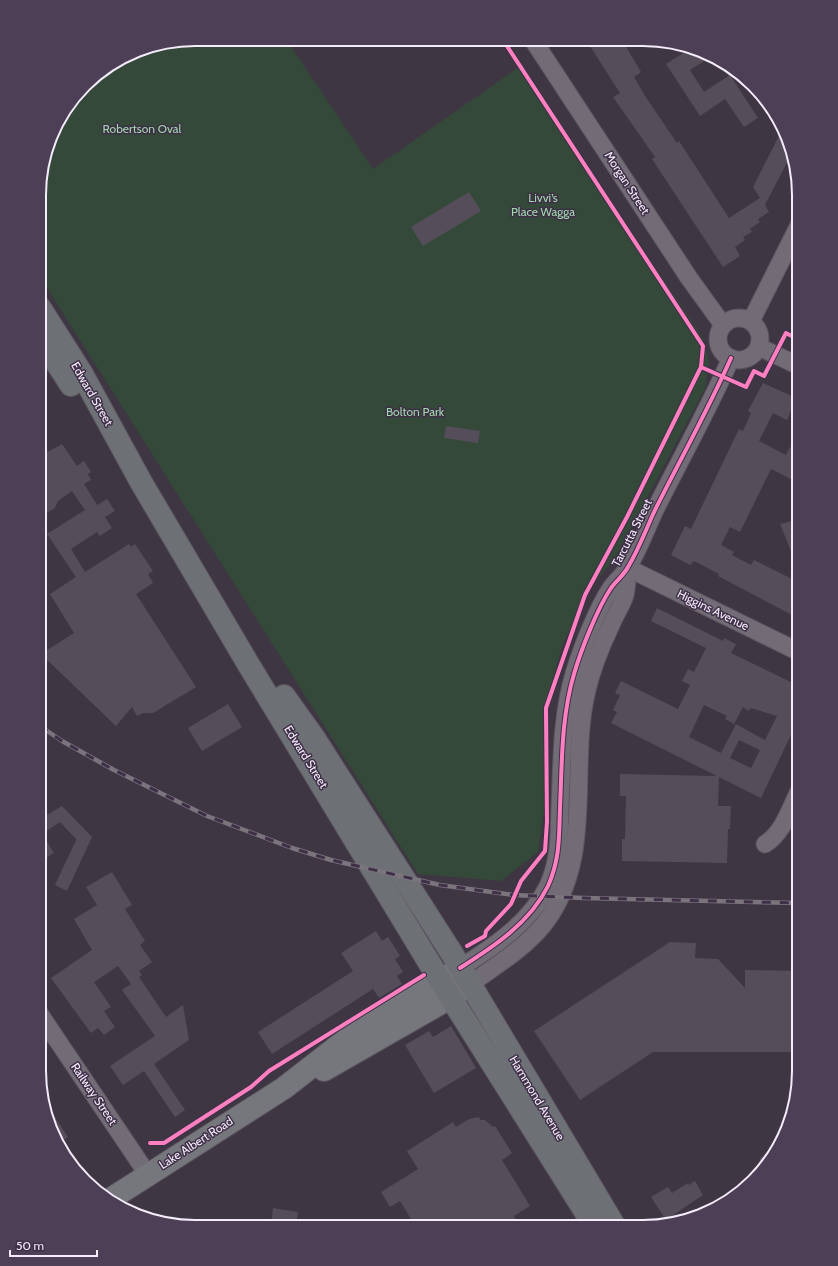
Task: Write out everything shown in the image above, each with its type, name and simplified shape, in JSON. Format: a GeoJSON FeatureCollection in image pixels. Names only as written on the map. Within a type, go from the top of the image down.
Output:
{"type":"FeatureCollection","features":[{"type":"Feature","properties":{"kind":"highway","name":"Edward Street"},"geometry":{"type":"LineString","coordinates":[[46,317],[82,374],[141,482],[446,990]]}},
{"type":"Feature","properties":{"kind":"highway","name":"Edward Street"},"geometry":{"type":"LineString","coordinates":[[46,346],[68,381],[141,482]]}},
{"type":"Feature","properties":{"kind":"highway","name":"Edward Street"},"geometry":{"type":"LineString","coordinates":[[171,532],[314,738],[465,977]]}},
{"type":"Feature","properties":{"kind":"highway","name":"Hammond Avenue"},"geometry":{"type":"LineString","coordinates":[[465,977],[611,1220]]}},
{"type":"Feature","properties":{"kind":"highway","name":"Hammond Avenue"},"geometry":{"type":"LineString","coordinates":[[446,990],[590,1220]]}},
{"type":"Feature","properties":{"kind":"main road","name":"Lake Albert Road"},"geometry":{"type":"LineString","coordinates":[[115,1196],[284,1088],[349,1057],[465,977]]}},
{"type":"Feature","properties":{"kind":"street","name":"Morgan Street"},"geometry":{"type":"LineString","coordinates":[[537,46],[689,278],[723,325]]}},
{"type":"Feature","properties":{"kind":"street"},"geometry":{"type":"LineString","coordinates":[[751,321],[792,239]]}},
{"type":"Feature","properties":{"kind":"street"},"geometry":{"type":"LineString","coordinates":[[733,318],[751,321],[758,330],[760,341],[759,347],[755,353],[744,360],[730,358],[725,355],[718,344],[718,337],[723,325],[733,318]]}},
{"type":"Feature","properties":{"kind":"street"},"geometry":{"type":"LineString","coordinates":[[759,347],[792,363]]}},
{"type":"Feature","properties":{"kind":"street","name":"Tarcutta Street"},"geometry":{"type":"LineString","coordinates":[[465,977],[523,921],[536,906],[553,873],[560,843],[564,727],[573,676],[593,645],[603,622],[610,589],[628,568],[655,511],[714,398],[730,358]]}},
{"type":"Feature","properties":{"kind":"street","name":"Higgins Avenue"},"geometry":{"type":"LineString","coordinates":[[628,568],[792,649]]}},
{"type":"Feature","properties":{"kind":"street"},"geometry":{"type":"LineString","coordinates":[[765,844],[774,838],[792,804]]}},
{"type":"Feature","properties":{"kind":"street","name":"Railway Street"},"geometry":{"type":"LineString","coordinates":[[46,1024],[148,1175]]}},
{"type":"Feature","properties":{"kind":"green space","name":"Bolton Park"},"geometry":{"type":"Polygon","coordinates":[[[185,46],[291,46],[373,169],[519,67],[704,339],[709,362],[705,388],[615,558],[585,595],[561,649],[545,713],[545,781],[547,791],[538,852],[501,881],[418,874],[46,286],[46,185],[51,157],[57,138],[71,112],[97,83],[112,71],[138,57],[157,51],[185,46]]]}},
{"type":"Feature","properties":{"kind":"building"},"geometry":{"type":"Polygon","coordinates":[[[590,46],[626,46],[641,72],[634,77],[645,96],[677,143],[679,141],[729,218],[760,198],[753,187],[780,135],[788,161],[765,205],[769,212],[758,219],[760,222],[750,229],[752,232],[743,237],[745,240],[735,247],[740,256],[723,267],[652,159],[655,157],[613,97],[620,93],[590,46]]]}},
{"type":"Feature","properties":{"kind":"building"},"geometry":{"type":"Polygon","coordinates":[[[685,52],[706,60],[690,70],[704,92],[730,75],[758,118],[744,127],[725,99],[700,116],[666,64],[685,52]]]}},
{"type":"Feature","properties":{"kind":"building"},"geometry":{"type":"Polygon","coordinates":[[[469,192],[481,211],[423,246],[411,227],[469,192]]]}},
{"type":"Feature","properties":{"kind":"building"},"geometry":{"type":"Polygon","coordinates":[[[763,383],[792,396],[792,408],[787,420],[773,413],[759,441],[786,455],[790,447],[792,448],[792,480],[771,469],[740,532],[730,527],[721,545],[734,552],[732,555],[751,565],[754,560],[792,579],[792,615],[718,576],[719,574],[694,561],[690,565],[671,555],[685,526],[691,529],[739,429],[743,431],[751,413],[748,411],[763,383]]]}},
{"type":"Feature","properties":{"kind":"building"},"geometry":{"type":"Polygon","coordinates":[[[446,426],[480,431],[478,443],[444,438],[446,426]]]}},
{"type":"Feature","properties":{"kind":"building"},"geometry":{"type":"Polygon","coordinates":[[[62,444],[77,466],[84,461],[91,472],[88,474],[91,480],[84,484],[97,505],[107,499],[115,511],[105,517],[112,528],[100,536],[97,532],[71,549],[85,572],[129,544],[131,547],[135,544],[153,571],[148,574],[153,583],[136,594],[196,687],[153,713],[143,713],[137,716],[132,707],[116,726],[46,659],[46,651],[74,633],[50,594],[76,577],[47,534],[85,510],[72,491],[58,501],[55,508],[46,513],[46,453],[62,444]]]}},
{"type":"Feature","properties":{"kind":"building"},"geometry":{"type":"Polygon","coordinates":[[[792,521],[792,551],[791,551],[780,524],[792,521]]]}},
{"type":"Feature","properties":{"kind":"building"},"geometry":{"type":"Polygon","coordinates":[[[657,608],[723,641],[724,638],[736,644],[731,653],[792,683],[792,733],[761,798],[719,777],[718,806],[731,806],[730,829],[728,829],[727,863],[622,861],[622,839],[625,839],[626,796],[620,796],[620,774],[717,776],[611,723],[617,712],[613,710],[620,695],[615,693],[621,681],[678,709],[690,685],[682,681],[688,669],[694,672],[706,648],[651,621],[657,608]],[[704,705],[689,737],[721,753],[736,724],[765,740],[777,716],[751,708],[749,711],[743,707],[734,724],[725,719],[727,716],[704,705]],[[739,740],[730,758],[751,768],[760,750],[739,740]]]}},
{"type":"Feature","properties":{"kind":"building"},"geometry":{"type":"Polygon","coordinates":[[[228,704],[242,727],[202,751],[188,728],[228,704]]]}},
{"type":"Feature","properties":{"kind":"building"},"geometry":{"type":"Polygon","coordinates":[[[62,806],[92,837],[67,891],[55,885],[77,838],[76,839],[60,822],[46,831],[46,816],[62,806]]]}},
{"type":"Feature","properties":{"kind":"building"},"geometry":{"type":"Polygon","coordinates":[[[46,840],[54,853],[46,858],[46,840]]]}},
{"type":"Feature","properties":{"kind":"building"},"geometry":{"type":"Polygon","coordinates":[[[112,872],[132,905],[125,909],[145,941],[140,945],[152,962],[139,971],[142,975],[139,977],[166,1017],[183,1005],[189,1040],[154,1064],[185,1110],[175,1117],[144,1071],[123,1085],[110,1066],[155,1036],[122,990],[131,984],[118,966],[94,982],[111,1007],[104,1011],[115,1027],[104,1035],[98,1028],[91,1033],[51,978],[92,950],[74,919],[97,905],[86,887],[112,872]]]}},
{"type":"Feature","properties":{"kind":"building"},"geometry":{"type":"Polygon","coordinates":[[[376,931],[382,941],[388,937],[400,956],[395,959],[403,972],[397,976],[402,984],[379,998],[373,989],[272,1054],[258,1032],[353,971],[341,953],[376,931]]]}},
{"type":"Feature","properties":{"kind":"building"},"geometry":{"type":"Polygon","coordinates":[[[670,942],[696,943],[695,958],[718,959],[745,988],[745,970],[792,971],[792,1052],[653,1052],[580,1100],[534,1031],[670,942]]]}},
{"type":"Feature","properties":{"kind":"building"},"geometry":{"type":"Polygon","coordinates":[[[451,1026],[476,1068],[434,1093],[405,1045],[429,1031],[433,1037],[451,1026]]]}},
{"type":"Feature","properties":{"kind":"building"},"geometry":{"type":"Polygon","coordinates":[[[52,1114],[68,1137],[63,1140],[52,1114]]]}},
{"type":"Feature","properties":{"kind":"building"},"geometry":{"type":"Polygon","coordinates":[[[479,1117],[480,1120],[485,1120],[493,1127],[495,1126],[512,1153],[502,1160],[530,1206],[514,1216],[517,1220],[409,1220],[411,1219],[400,1201],[390,1207],[381,1192],[418,1169],[407,1151],[453,1122],[456,1127],[469,1119],[479,1117]]]}},
{"type":"Feature","properties":{"kind":"building"},"geometry":{"type":"Polygon","coordinates":[[[769,1150],[760,1164],[760,1158],[769,1150]]]}},
{"type":"Feature","properties":{"kind":"building"},"geometry":{"type":"Polygon","coordinates":[[[695,1181],[703,1195],[670,1217],[665,1218],[651,1197],[668,1187],[672,1193],[688,1183],[689,1185],[695,1181]]]}},
{"type":"Feature","properties":{"kind":"building"},"geometry":{"type":"Polygon","coordinates":[[[273,1208],[298,1212],[297,1220],[272,1220],[273,1208]]]}},
{"type":"Feature","properties":{"kind":"railway"},"geometry":{"type":"LineString","coordinates":[[46,730],[62,741],[114,770],[207,816],[292,848],[331,860],[440,885],[513,895],[792,903]]}},
{"type":"Feature","properties":{"kind":"cycle path"},"geometry":{"type":"LineString","coordinates":[[467,946],[485,936],[486,931],[511,904],[521,881],[545,851],[547,822],[546,708],[585,595],[627,517],[701,367],[703,346],[507,46]]}},
{"type":"Feature","properties":{"kind":"cycle path"},"geometry":{"type":"LineString","coordinates":[[701,367],[746,387],[754,371],[764,376],[786,333],[792,336]]}},
{"type":"Feature","properties":{"kind":"cycle path"},"geometry":{"type":"LineString","coordinates":[[460,968],[498,943],[521,923],[540,899],[548,886],[555,866],[558,848],[564,724],[574,674],[581,653],[600,607],[611,588],[624,573],[632,560],[655,510],[731,358]]}},
{"type":"Feature","properties":{"kind":"cycle path"},"geometry":{"type":"LineString","coordinates":[[150,1143],[164,1143],[251,1087],[269,1071],[424,975]]}},
{"type":"Feature","properties":{"kind":"park label","name":"Robertson Oval"},"geometry":{"type":"Point","coordinates":[142,129]}},
{"type":"Feature","properties":{"kind":"park label","name":"Livvi’s Place Wagga"},"geometry":{"type":"Point","coordinates":[543,205]}}]}
